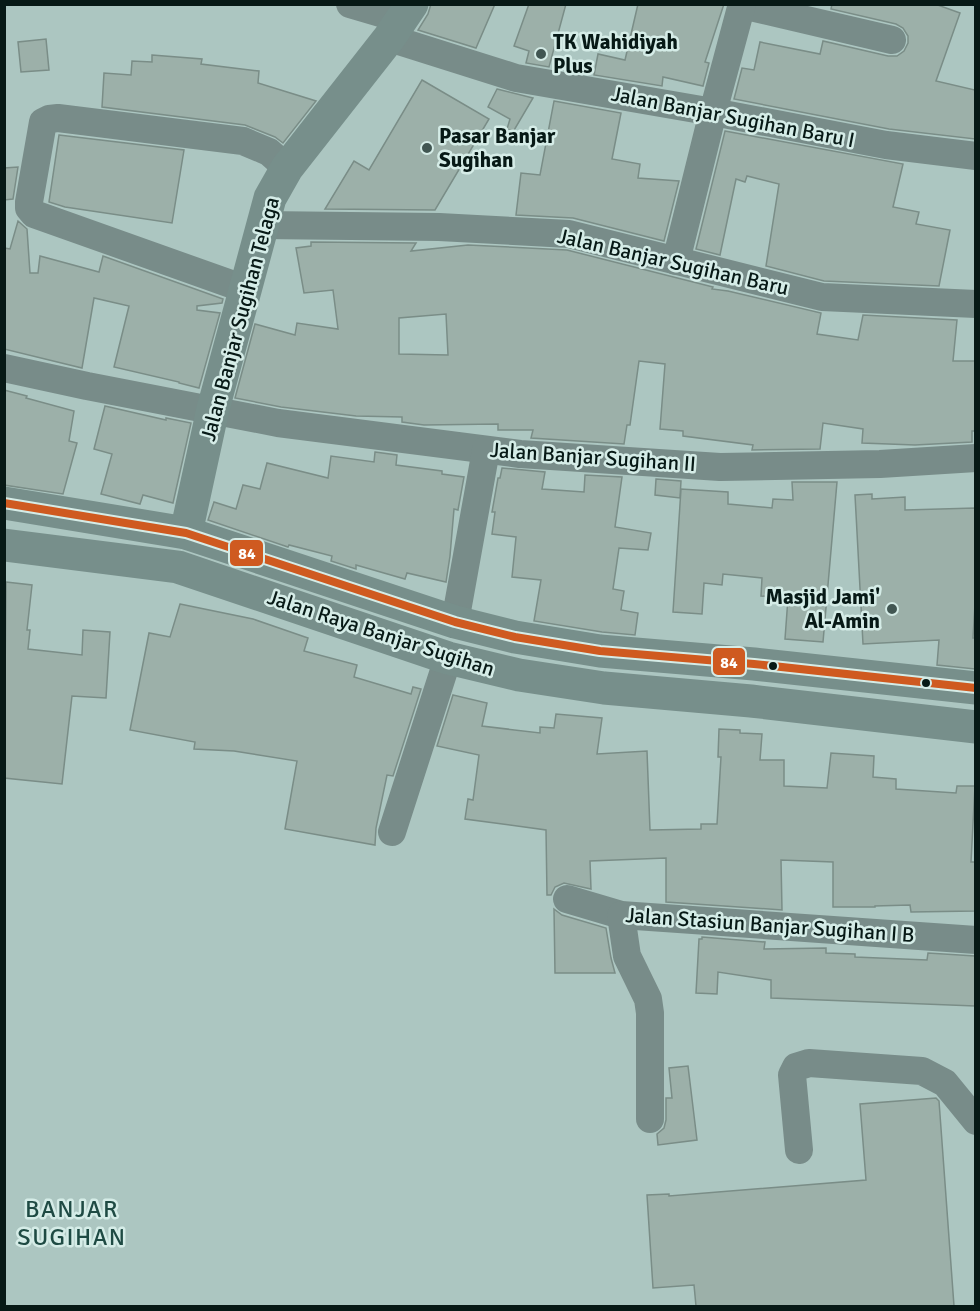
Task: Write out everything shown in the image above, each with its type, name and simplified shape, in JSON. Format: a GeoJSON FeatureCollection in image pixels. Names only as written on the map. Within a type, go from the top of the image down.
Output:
{"type":"FeatureCollection","features":[{"type":"Feature","properties":{"kind":"main road","name":"Jalan Banjar Sugihan Telaga"},"geometry":{"type":"LineString","coordinates":[[186,533],[213,409],[270,198],[287,168],[401,21]]}},
{"type":"Feature","properties":{"kind":"main road","name":"Jalan Raya Banjar Sugihan"},"geometry":{"type":"LineString","coordinates":[[4,503],[186,533],[455,622],[515,637],[600,651],[975,687]]}},
{"type":"Feature","properties":{"kind":"main road","name":"Jalan Raya Banjar Sugihan"},"geometry":{"type":"LineString","coordinates":[[4,545],[178,567],[448,658],[519,675],[604,688],[752,701],[975,727]]}},
{"type":"Feature","properties":{"kind":"main road"},"geometry":{"type":"LineString","coordinates":[[752,701],[754,664]]}},
{"type":"Feature","properties":{"kind":"street","name":"Jalan Banjar Sugihan Baru I"},"geometry":{"type":"LineString","coordinates":[[350,4],[401,21],[516,78],[886,145],[975,156]]}},
{"type":"Feature","properties":{"kind":"street"},"geometry":{"type":"LineString","coordinates":[[676,261],[742,5],[892,40]]}},
{"type":"Feature","properties":{"kind":"street"},"geometry":{"type":"LineString","coordinates":[[245,289],[34,214],[29,208],[29,202],[43,122],[49,118],[58,118],[243,141],[269,152],[287,168]]}},
{"type":"Feature","properties":{"kind":"street","name":"Jalan Banjar Sugihan Baru"},"geometry":{"type":"LineString","coordinates":[[262,225],[439,227],[569,234],[822,297],[975,304]]}},
{"type":"Feature","properties":{"kind":"street","name":"Jalan Banjar Sugihan II"},"geometry":{"type":"LineString","coordinates":[[4,368],[278,423],[520,454],[720,466],[880,464],[975,458]]}},
{"type":"Feature","properties":{"kind":"street"},"geometry":{"type":"LineString","coordinates":[[455,622],[486,450]]}},
{"type":"Feature","properties":{"kind":"street"},"geometry":{"type":"LineString","coordinates":[[392,832],[448,658]]}},
{"type":"Feature","properties":{"kind":"street","name":"Jalan Stasiun Banjar Sugihan I B"},"geometry":{"type":"LineString","coordinates":[[567,899],[621,915],[975,940]]}},
{"type":"Feature","properties":{"kind":"street"},"geometry":{"type":"LineString","coordinates":[[621,915],[627,956],[648,999],[651,1119]]}},
{"type":"Feature","properties":{"kind":"street"},"geometry":{"type":"LineString","coordinates":[[799,1150],[792,1075],[796,1067],[809,1063],[922,1071],[945,1083],[975,1121]]}},
{"type":"Feature","properties":{"kind":"building"},"geometry":{"type":"Polygon","coordinates":[[[431,4],[495,4],[476,48],[418,30],[431,4]]]}},
{"type":"Feature","properties":{"kind":"building"},"geometry":{"type":"Polygon","coordinates":[[[529,4],[566,4],[549,67],[526,63],[529,51],[514,46],[529,4]]]}},
{"type":"Feature","properties":{"kind":"building"},"geometry":{"type":"Polygon","coordinates":[[[638,4],[724,4],[705,62],[709,63],[703,86],[663,77],[662,86],[594,75],[598,54],[625,60],[638,4]]]}},
{"type":"Feature","properties":{"kind":"building"},"geometry":{"type":"Polygon","coordinates":[[[832,4],[935,4],[960,13],[936,81],[975,90],[975,139],[889,129],[734,99],[742,68],[754,70],[760,42],[820,54],[823,41],[888,56],[897,56],[904,51],[908,43],[908,36],[903,28],[896,24],[831,9],[832,4]]]}},
{"type":"Feature","properties":{"kind":"building"},"geometry":{"type":"Polygon","coordinates":[[[46,39],[49,70],[21,72],[18,42],[46,39]]]}},
{"type":"Feature","properties":{"kind":"building"},"geometry":{"type":"Polygon","coordinates":[[[152,55],[202,59],[201,64],[259,71],[258,83],[316,101],[283,143],[275,137],[245,125],[102,107],[104,73],[131,75],[132,61],[152,62],[152,55]]]}},
{"type":"Feature","properties":{"kind":"building","name":"Pasar Banjar Sugihan"},"geometry":{"type":"Polygon","coordinates":[[[422,80],[489,119],[435,210],[325,209],[354,161],[369,170],[422,80]]]}},
{"type":"Feature","properties":{"kind":"building"},"geometry":{"type":"Polygon","coordinates":[[[497,89],[533,98],[513,132],[507,129],[510,119],[488,107],[497,89]]]}},
{"type":"Feature","properties":{"kind":"building"},"geometry":{"type":"Polygon","coordinates":[[[554,101],[621,113],[612,159],[640,164],[638,178],[679,181],[664,241],[573,218],[516,215],[521,173],[540,175],[554,101]]]}},
{"type":"Feature","properties":{"kind":"building"},"geometry":{"type":"Polygon","coordinates":[[[725,131],[903,164],[893,207],[919,212],[916,224],[950,230],[939,286],[824,281],[766,266],[779,184],[747,176],[745,182],[736,179],[720,255],[696,249],[725,131]]]}},
{"type":"Feature","properties":{"kind":"building"},"geometry":{"type":"Polygon","coordinates":[[[59,135],[184,150],[172,223],[65,207],[49,202],[59,135]]]}},
{"type":"Feature","properties":{"kind":"building"},"geometry":{"type":"Polygon","coordinates":[[[18,167],[13,199],[4,200],[4,168],[18,167]]]}},
{"type":"Feature","properties":{"kind":"building"},"geometry":{"type":"Polygon","coordinates":[[[18,221],[27,229],[30,273],[38,273],[40,256],[99,272],[103,256],[223,299],[222,303],[197,306],[197,310],[220,313],[199,388],[114,367],[129,306],[94,298],[82,368],[4,349],[4,248],[10,249],[18,221]]]}},
{"type":"Feature","properties":{"kind":"building"},"geometry":{"type":"Polygon","coordinates":[[[311,242],[416,243],[411,251],[468,245],[567,250],[713,287],[712,289],[821,313],[817,334],[858,340],[863,315],[957,320],[953,361],[975,361],[975,431],[972,431],[972,442],[915,445],[862,443],[863,429],[823,423],[820,449],[752,450],[753,445],[683,436],[683,431],[660,429],[665,364],[639,361],[630,425],[627,425],[624,444],[531,438],[533,430],[498,430],[498,424],[424,425],[402,422],[402,417],[356,416],[281,407],[235,398],[255,324],[295,335],[297,323],[338,329],[333,290],[304,293],[296,248],[311,246],[311,242]],[[446,314],[399,318],[399,354],[448,355],[446,314]]]}},
{"type":"Feature","properties":{"kind":"building"},"geometry":{"type":"Polygon","coordinates":[[[4,390],[74,411],[69,441],[77,443],[63,494],[4,485],[4,390]]]}},
{"type":"Feature","properties":{"kind":"building"},"geometry":{"type":"Polygon","coordinates":[[[105,406],[166,420],[166,418],[191,423],[173,503],[143,495],[140,504],[101,494],[112,454],[94,449],[105,406]]]}},
{"type":"Feature","properties":{"kind":"building"},"geometry":{"type":"Polygon","coordinates":[[[375,452],[397,455],[396,465],[442,471],[442,474],[464,477],[458,510],[454,509],[446,582],[407,573],[405,579],[356,565],[356,569],[331,561],[332,556],[289,545],[288,547],[208,520],[214,502],[236,509],[243,485],[260,489],[267,463],[328,478],[331,456],[374,462],[375,452]]]}},
{"type":"Feature","properties":{"kind":"building"},"geometry":{"type":"Polygon","coordinates":[[[502,468],[545,472],[542,489],[584,492],[585,475],[622,477],[615,527],[651,533],[648,550],[619,548],[613,589],[624,591],[621,610],[638,613],[635,635],[534,621],[541,580],[512,577],[516,537],[492,534],[495,512],[492,512],[502,468]]]}},
{"type":"Feature","properties":{"kind":"building"},"geometry":{"type":"Polygon","coordinates":[[[656,479],[681,481],[680,498],[655,495],[656,479]]]}},
{"type":"Feature","properties":{"kind":"building"},"geometry":{"type":"Polygon","coordinates":[[[792,482],[837,482],[823,642],[785,639],[788,598],[761,596],[762,578],[723,574],[722,585],[704,583],[702,614],[673,612],[681,489],[728,492],[728,504],[772,508],[773,499],[793,500],[792,482]]]}},
{"type":"Feature","properties":{"kind":"building"},"geometry":{"type":"Polygon","coordinates":[[[872,494],[872,499],[905,497],[905,510],[975,508],[973,638],[975,638],[975,669],[937,665],[939,640],[863,644],[855,495],[872,494]]]}},
{"type":"Feature","properties":{"kind":"building"},"geometry":{"type":"Polygon","coordinates":[[[6,582],[32,585],[27,630],[30,630],[28,649],[82,655],[83,630],[110,632],[106,698],[72,696],[62,784],[4,778],[6,582]]]}},
{"type":"Feature","properties":{"kind":"building"},"geometry":{"type":"Polygon","coordinates":[[[180,604],[253,619],[308,638],[304,651],[357,665],[354,677],[411,694],[413,687],[421,689],[393,776],[387,775],[376,828],[375,845],[285,829],[297,761],[234,751],[194,749],[195,742],[130,730],[149,633],[170,637],[180,604]]]}},
{"type":"Feature","properties":{"kind":"building"},"geometry":{"type":"Polygon","coordinates":[[[453,695],[487,703],[482,726],[540,733],[540,727],[554,728],[556,714],[602,718],[597,754],[647,751],[650,830],[701,829],[701,824],[717,824],[721,757],[718,757],[719,729],[762,734],[760,760],[784,760],[784,786],[827,788],[831,753],[874,756],[873,777],[896,779],[896,789],[956,793],[957,786],[975,786],[971,862],[975,862],[975,911],[911,912],[910,905],[833,907],[833,862],[781,860],[782,910],[666,902],[666,858],[590,861],[591,889],[564,883],[555,887],[551,895],[547,895],[546,830],[465,819],[468,799],[473,800],[479,755],[437,746],[453,695]]]}},
{"type":"Feature","properties":{"kind":"building"},"geometry":{"type":"Polygon","coordinates":[[[554,909],[562,915],[606,928],[615,973],[555,973],[554,909]]]}},
{"type":"Feature","properties":{"kind":"building"},"geometry":{"type":"Polygon","coordinates":[[[702,937],[765,942],[764,949],[826,948],[826,953],[855,954],[855,957],[927,960],[928,953],[975,956],[975,1006],[771,998],[771,980],[718,972],[717,994],[696,993],[699,939],[702,937]]]}},
{"type":"Feature","properties":{"kind":"building"},"geometry":{"type":"Polygon","coordinates":[[[688,1066],[697,1140],[658,1145],[657,1134],[664,1128],[666,1120],[666,1098],[672,1098],[669,1068],[688,1066]]]}},
{"type":"Feature","properties":{"kind":"building"},"geometry":{"type":"Polygon","coordinates":[[[936,1098],[939,1101],[954,1306],[696,1306],[694,1285],[653,1288],[647,1195],[669,1194],[669,1196],[866,1180],[860,1104],[936,1098]]]}},
{"type":"Feature","properties":{"kind":"transit line","name":"84"},"geometry":{"type":"LineString","coordinates":[[4,503],[186,533],[455,622],[515,637],[600,651],[754,664],[976,688]]}},
{"type":"Feature","properties":{"kind":"place","name":"TK Wahidiyah Plus"},"geometry":{"type":"Point","coordinates":[541,54]}},
{"type":"Feature","properties":{"kind":"place","name":"Pasar Banjar Sugihan"},"geometry":{"type":"Point","coordinates":[427,148]}},
{"type":"Feature","properties":{"kind":"place","name":"Masjid Jami' Al-Amin"},"geometry":{"type":"Point","coordinates":[892,609]}},
{"type":"Feature","properties":{"kind":"district","name":"BANJAR SUGIHAN"},"geometry":{"type":"Point","coordinates":[72,1223]}}]}
